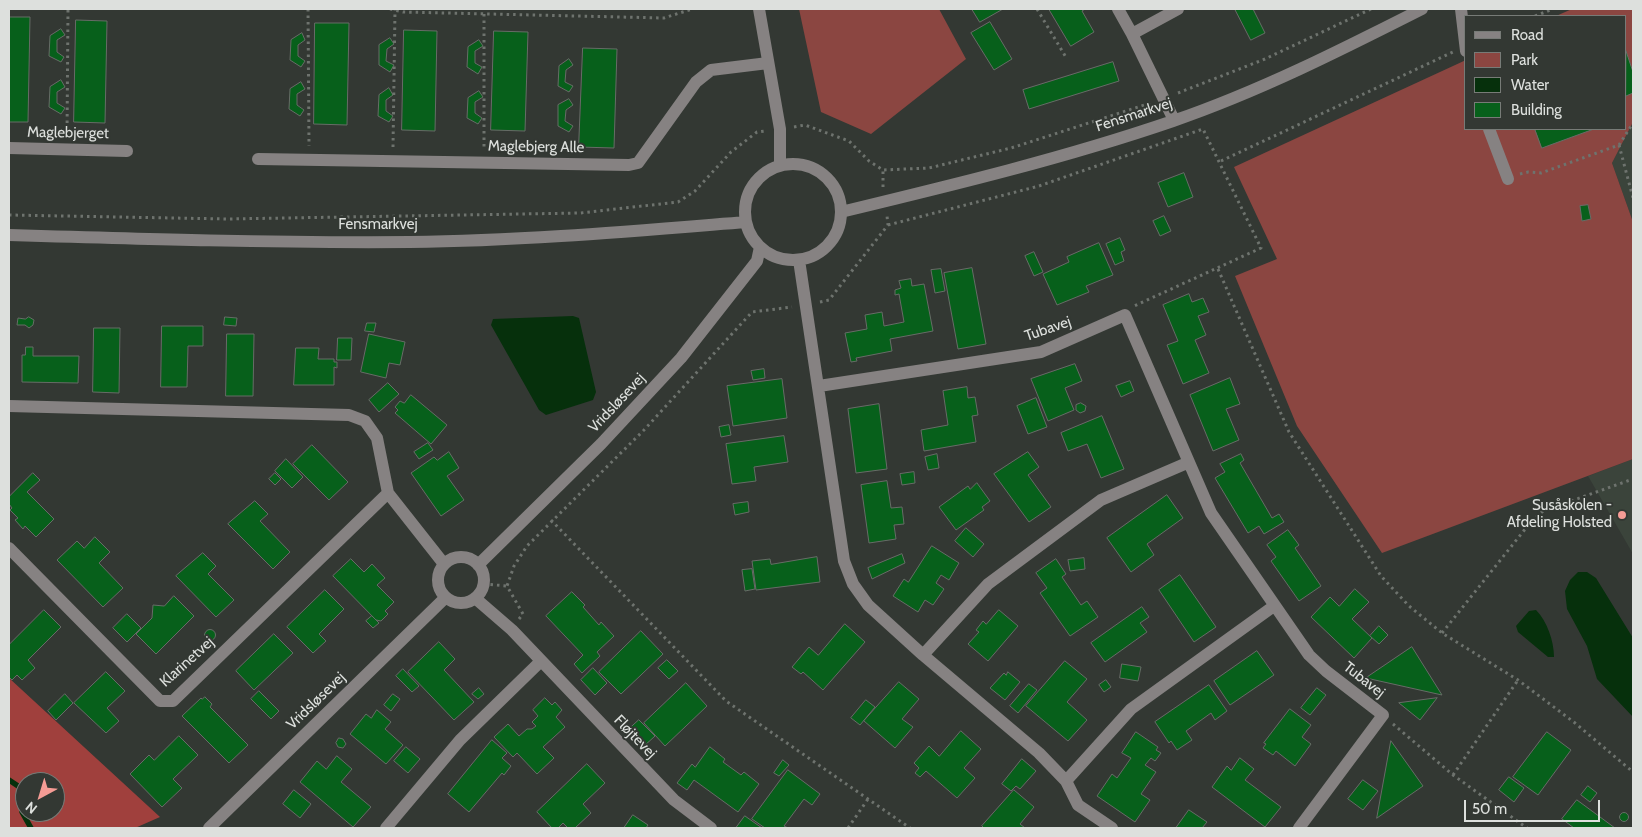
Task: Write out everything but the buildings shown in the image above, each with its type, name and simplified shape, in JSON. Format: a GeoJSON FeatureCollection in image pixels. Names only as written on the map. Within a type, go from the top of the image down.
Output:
{"type":"FeatureCollection","features":[{"type":"Feature","properties":{"kind":"street"},"geometry":{"type":"LineString","coordinates":[[759,9],[780,129],[780,166]]}},
{"type":"Feature","properties":{"kind":"street"},"geometry":{"type":"LineString","coordinates":[[1118,9],[1174,120]]}},
{"type":"Feature","properties":{"kind":"street"},"geometry":{"type":"LineString","coordinates":[[1132,34],[1178,9]]}},
{"type":"Feature","properties":{"kind":"street","name":"Fensmarkvej"},"geometry":{"type":"LineString","coordinates":[[841,212],[1008,170],[1174,120],[1294,72],[1422,9]]}},
{"type":"Feature","properties":{"kind":"street","name":"Maglebjerg Alle"},"geometry":{"type":"LineString","coordinates":[[258,159],[630,165],[638,163],[696,82],[711,70],[768,63]]}},
{"type":"Feature","properties":{"kind":"street"},"geometry":{"type":"LineString","coordinates":[[1489,130],[1508,178]]}},
{"type":"Feature","properties":{"kind":"street","name":"Maglebjerget"},"geometry":{"type":"LineString","coordinates":[[9,148],[127,151]]}},
{"type":"Feature","properties":{"kind":"street"},"geometry":{"type":"LineString","coordinates":[[795,164],[809,167],[822,174],[836,191],[841,212],[837,232],[824,249],[812,256],[799,260],[785,260],[772,255],[760,247],[751,236],[746,222],[745,208],[748,194],[761,176],[780,166],[795,164]]}},
{"type":"Feature","properties":{"kind":"street","name":"Fensmarkvej"},"geometry":{"type":"LineString","coordinates":[[9,235],[225,241],[412,242],[601,234],[746,222]]}},
{"type":"Feature","properties":{"kind":"street","name":"Vridsløsevej"},"geometry":{"type":"LineString","coordinates":[[478,565],[601,444],[681,358],[757,261],[760,247]]}},
{"type":"Feature","properties":{"kind":"street"},"geometry":{"type":"LineString","coordinates":[[799,260],[844,561],[853,584],[868,605],[922,655],[1039,753],[1066,781],[1078,805],[1112,828]]}},
{"type":"Feature","properties":{"kind":"street","name":"Tubavej"},"geometry":{"type":"LineString","coordinates":[[819,386],[1041,352],[1125,316],[1211,514],[1309,655],[1326,671],[1383,715],[1299,828]]}},
{"type":"Feature","properties":{"kind":"street"},"geometry":{"type":"LineString","coordinates":[[9,406],[349,415],[365,421],[377,438],[388,493],[444,564]]}},
{"type":"Feature","properties":{"kind":"street"},"geometry":{"type":"LineString","coordinates":[[922,655],[988,584],[1101,500],[1188,463]]}},
{"type":"Feature","properties":{"kind":"street","name":"Klarinetvej"},"geometry":{"type":"LineString","coordinates":[[9,548],[160,701],[173,701],[388,493]]}},
{"type":"Feature","properties":{"kind":"street"},"geometry":{"type":"LineString","coordinates":[[458,557],[472,560],[478,565],[482,571],[484,584],[476,598],[464,604],[445,598],[438,585],[440,570],[444,564],[458,557]]}},
{"type":"Feature","properties":{"kind":"street","name":"Vridsløsevej"},"geometry":{"type":"LineString","coordinates":[[209,828],[445,598]]}},
{"type":"Feature","properties":{"kind":"street","name":"Fløjtevej"},"geometry":{"type":"LineString","coordinates":[[476,598],[512,630],[674,800],[712,828]]}},
{"type":"Feature","properties":{"kind":"street"},"geometry":{"type":"LineString","coordinates":[[1066,781],[1131,709],[1274,606]]}},
{"type":"Feature","properties":{"kind":"street"},"geometry":{"type":"LineString","coordinates":[[386,828],[460,740],[541,661]]}},
{"type":"Feature","properties":{"kind":"path"},"geometry":{"type":"LineString","coordinates":[[66,150],[68,9]]}},
{"type":"Feature","properties":{"kind":"path"},"geometry":{"type":"LineString","coordinates":[[308,9],[309,160]]}},
{"type":"Feature","properties":{"kind":"path"},"geometry":{"type":"LineString","coordinates":[[390,9],[484,14],[664,18],[692,9]]}},
{"type":"Feature","properties":{"kind":"path"},"geometry":{"type":"LineString","coordinates":[[1037,9],[1067,59]]}},
{"type":"Feature","properties":{"kind":"path"},"geometry":{"type":"LineString","coordinates":[[9,216],[227,219],[580,213],[678,202],[695,191],[731,152],[757,132],[805,125],[849,141],[869,161],[883,170],[929,168],[1011,148],[1163,99],[1265,59],[1371,9]]}},
{"type":"Feature","properties":{"kind":"path"},"geometry":{"type":"LineString","coordinates":[[1538,15],[1553,9]]}},
{"type":"Feature","properties":{"kind":"path"},"geometry":{"type":"LineString","coordinates":[[393,161],[395,10]]}},
{"type":"Feature","properties":{"kind":"path"},"geometry":{"type":"LineString","coordinates":[[484,14],[484,163]]}},
{"type":"Feature","properties":{"kind":"path"},"geometry":{"type":"LineString","coordinates":[[1221,161],[1464,46]]}},
{"type":"Feature","properties":{"kind":"path"},"geometry":{"type":"LineString","coordinates":[[1508,178],[1528,172],[1541,173],[1618,145],[1633,123]]}},
{"type":"Feature","properties":{"kind":"path"},"geometry":{"type":"LineString","coordinates":[[512,630],[523,614],[507,586],[514,566],[527,546],[551,520],[644,430],[752,312],[829,300],[888,225],[1039,186],[1203,129],[1221,161],[1261,248],[1132,307],[1125,316]]}},
{"type":"Feature","properties":{"kind":"path"},"geometry":{"type":"LineString","coordinates":[[1618,145],[1633,198]]}},
{"type":"Feature","properties":{"kind":"path"},"geometry":{"type":"LineString","coordinates":[[883,170],[882,183],[888,225]]}},
{"type":"Feature","properties":{"kind":"path"},"geometry":{"type":"LineString","coordinates":[[1218,269],[1290,432],[1382,576],[1409,606],[1442,632],[1518,680],[1575,723],[1633,772]]}},
{"type":"Feature","properties":{"kind":"path"},"geometry":{"type":"LineString","coordinates":[[1442,632],[1530,522],[1543,510],[1633,479]]}},
{"type":"Feature","properties":{"kind":"path"},"geometry":{"type":"LineString","coordinates":[[551,520],[726,701],[910,828]]}},
{"type":"Feature","properties":{"kind":"path"},"geometry":{"type":"LineString","coordinates":[[484,584],[507,586]]}},
{"type":"Feature","properties":{"kind":"path"},"geometry":{"type":"LineString","coordinates":[[1453,775],[1518,680]]}},
{"type":"Feature","properties":{"kind":"path"},"geometry":{"type":"LineString","coordinates":[[1383,715],[1453,775],[1526,828]]}},
{"type":"Feature","properties":{"kind":"path"},"geometry":{"type":"LineString","coordinates":[[848,828],[868,799]]}},
{"type":"Feature","properties":{"kind":"shaded area"},"geometry":{"type":"Polygon","coordinates":[[[1633,122],[1633,222],[1612,163],[1633,122]]]}},
{"type":"Feature","properties":{"kind":"shaded area","name":"Susåskolen - Afdeling Holsted"},"geometry":{"type":"Polygon","coordinates":[[[1633,459],[1633,554],[1588,476],[1633,459]]]}},
{"type":"Feature","properties":{"kind":"shaded area"},"geometry":{"type":"Polygon","coordinates":[[[9,678],[160,817],[135,828],[9,828],[9,678]]]}},
{"type":"Feature","properties":{"kind":"green space"},"geometry":{"type":"Polygon","coordinates":[[[799,9],[939,9],[966,59],[871,134],[821,112],[799,9]]]}},
{"type":"Feature","properties":{"kind":"green space"},"geometry":{"type":"Polygon","coordinates":[[[1572,9],[1633,9],[1633,122],[1612,163],[1633,222],[1633,459],[1382,553],[1297,426],[1235,276],[1277,259],[1234,167],[1464,61],[1464,130],[1627,130],[1627,15],[1558,15],[1572,9]]]}},
{"type":"Feature","properties":{"kind":"water"},"geometry":{"type":"Polygon","coordinates":[[[573,316],[579,318],[596,392],[593,400],[546,415],[539,410],[491,325],[493,319],[573,316]]]}},
{"type":"Feature","properties":{"kind":"water"},"geometry":{"type":"Polygon","coordinates":[[[1578,572],[1587,572],[1596,578],[1633,638],[1633,717],[1597,679],[1587,646],[1567,609],[1565,591],[1570,580],[1578,572]]]}},
{"type":"Feature","properties":{"kind":"water"},"geometry":{"type":"Polygon","coordinates":[[[1536,610],[1549,632],[1553,644],[1554,657],[1548,657],[1518,632],[1516,626],[1529,611],[1536,610]]]}},
{"type":"Feature","properties":{"kind":"waterway"},"geometry":{"type":"LineString","coordinates":[[9,780],[24,790],[22,812],[31,828]]}},
{"type":"Feature","properties":{"kind":"place","name":"Susåskolen - Afdeling Holsted"},"geometry":{"type":"Point","coordinates":[1622,515]}}]}
